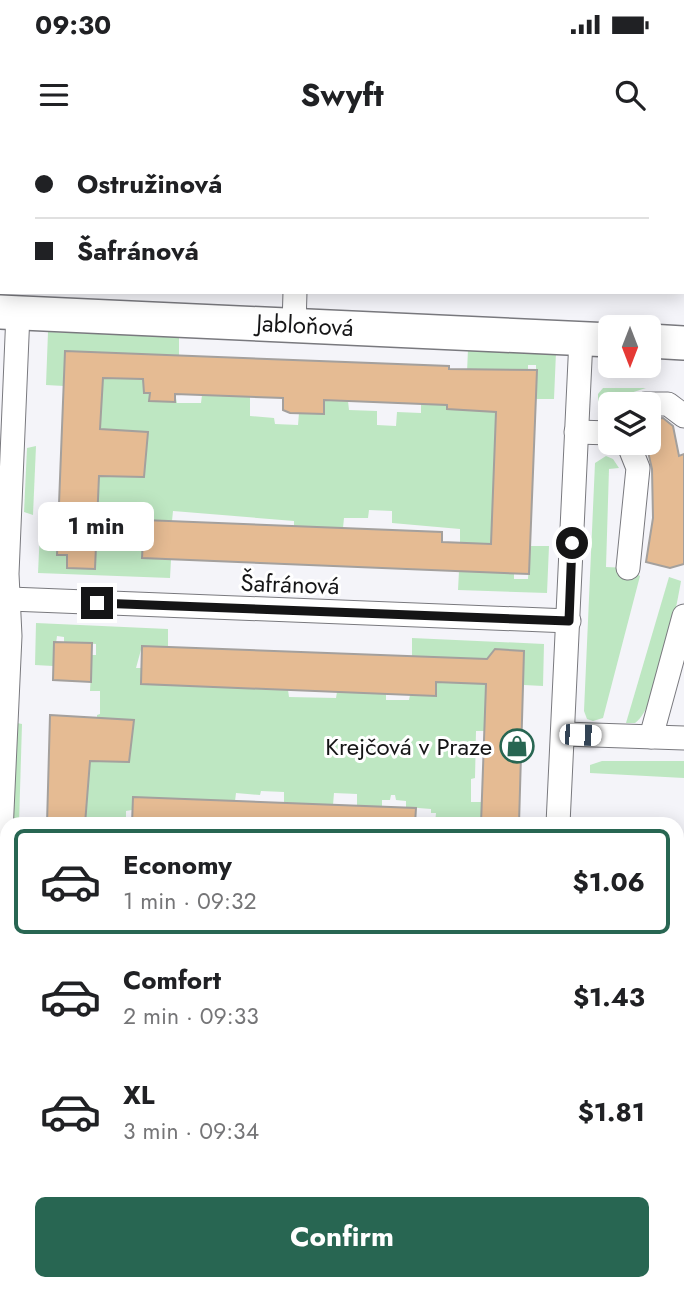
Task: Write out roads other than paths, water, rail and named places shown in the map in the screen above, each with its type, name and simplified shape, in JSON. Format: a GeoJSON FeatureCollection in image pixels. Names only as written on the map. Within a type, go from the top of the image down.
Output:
{"type":"FeatureCollection","features":[{"type":"Feature","properties":{"kind":"street"},"geometry":{"type":"LineString","coordinates":[[294,325],[295,294]]}},
{"type":"Feature","properties":{"kind":"street"},"geometry":{"type":"LineString","coordinates":[[1,817],[9,599],[9,312]]}},
{"type":"Feature","properties":{"kind":"street","name":"Jabloňová"},"geometry":{"type":"LineString","coordinates":[[9,312],[596,339]]}},
{"type":"Feature","properties":{"kind":"street"},"geometry":{"type":"LineString","coordinates":[[558,817],[576,432],[596,339]]}},
{"type":"Feature","properties":{"kind":"street"},"geometry":{"type":"LineString","coordinates":[[662,342],[684,343]]}},
{"type":"Feature","properties":{"kind":"street"},"geometry":{"type":"LineString","coordinates":[[661,404],[668,404],[684,416]]}},
{"type":"Feature","properties":{"kind":"street"},"geometry":{"type":"LineString","coordinates":[[576,432],[598,433]]}},
{"type":"Feature","properties":{"kind":"street"},"geometry":{"type":"LineString","coordinates":[[628,568],[638,468],[633,455]]}},
{"type":"Feature","properties":{"kind":"street","name":"Šafránová"},"geometry":{"type":"LineString","coordinates":[[9,599],[569,621]]}},
{"type":"Feature","properties":{"kind":"street"},"geometry":{"type":"LineString","coordinates":[[651,737],[684,617]]}},
{"type":"Feature","properties":{"kind":"street"},"geometry":{"type":"LineString","coordinates":[[564,734],[684,738]]}},
{"type":"Feature","properties":{"kind":"place","name":"Krejčová v Praze"},"geometry":{"type":"Point","coordinates":[517,746]}}]}
